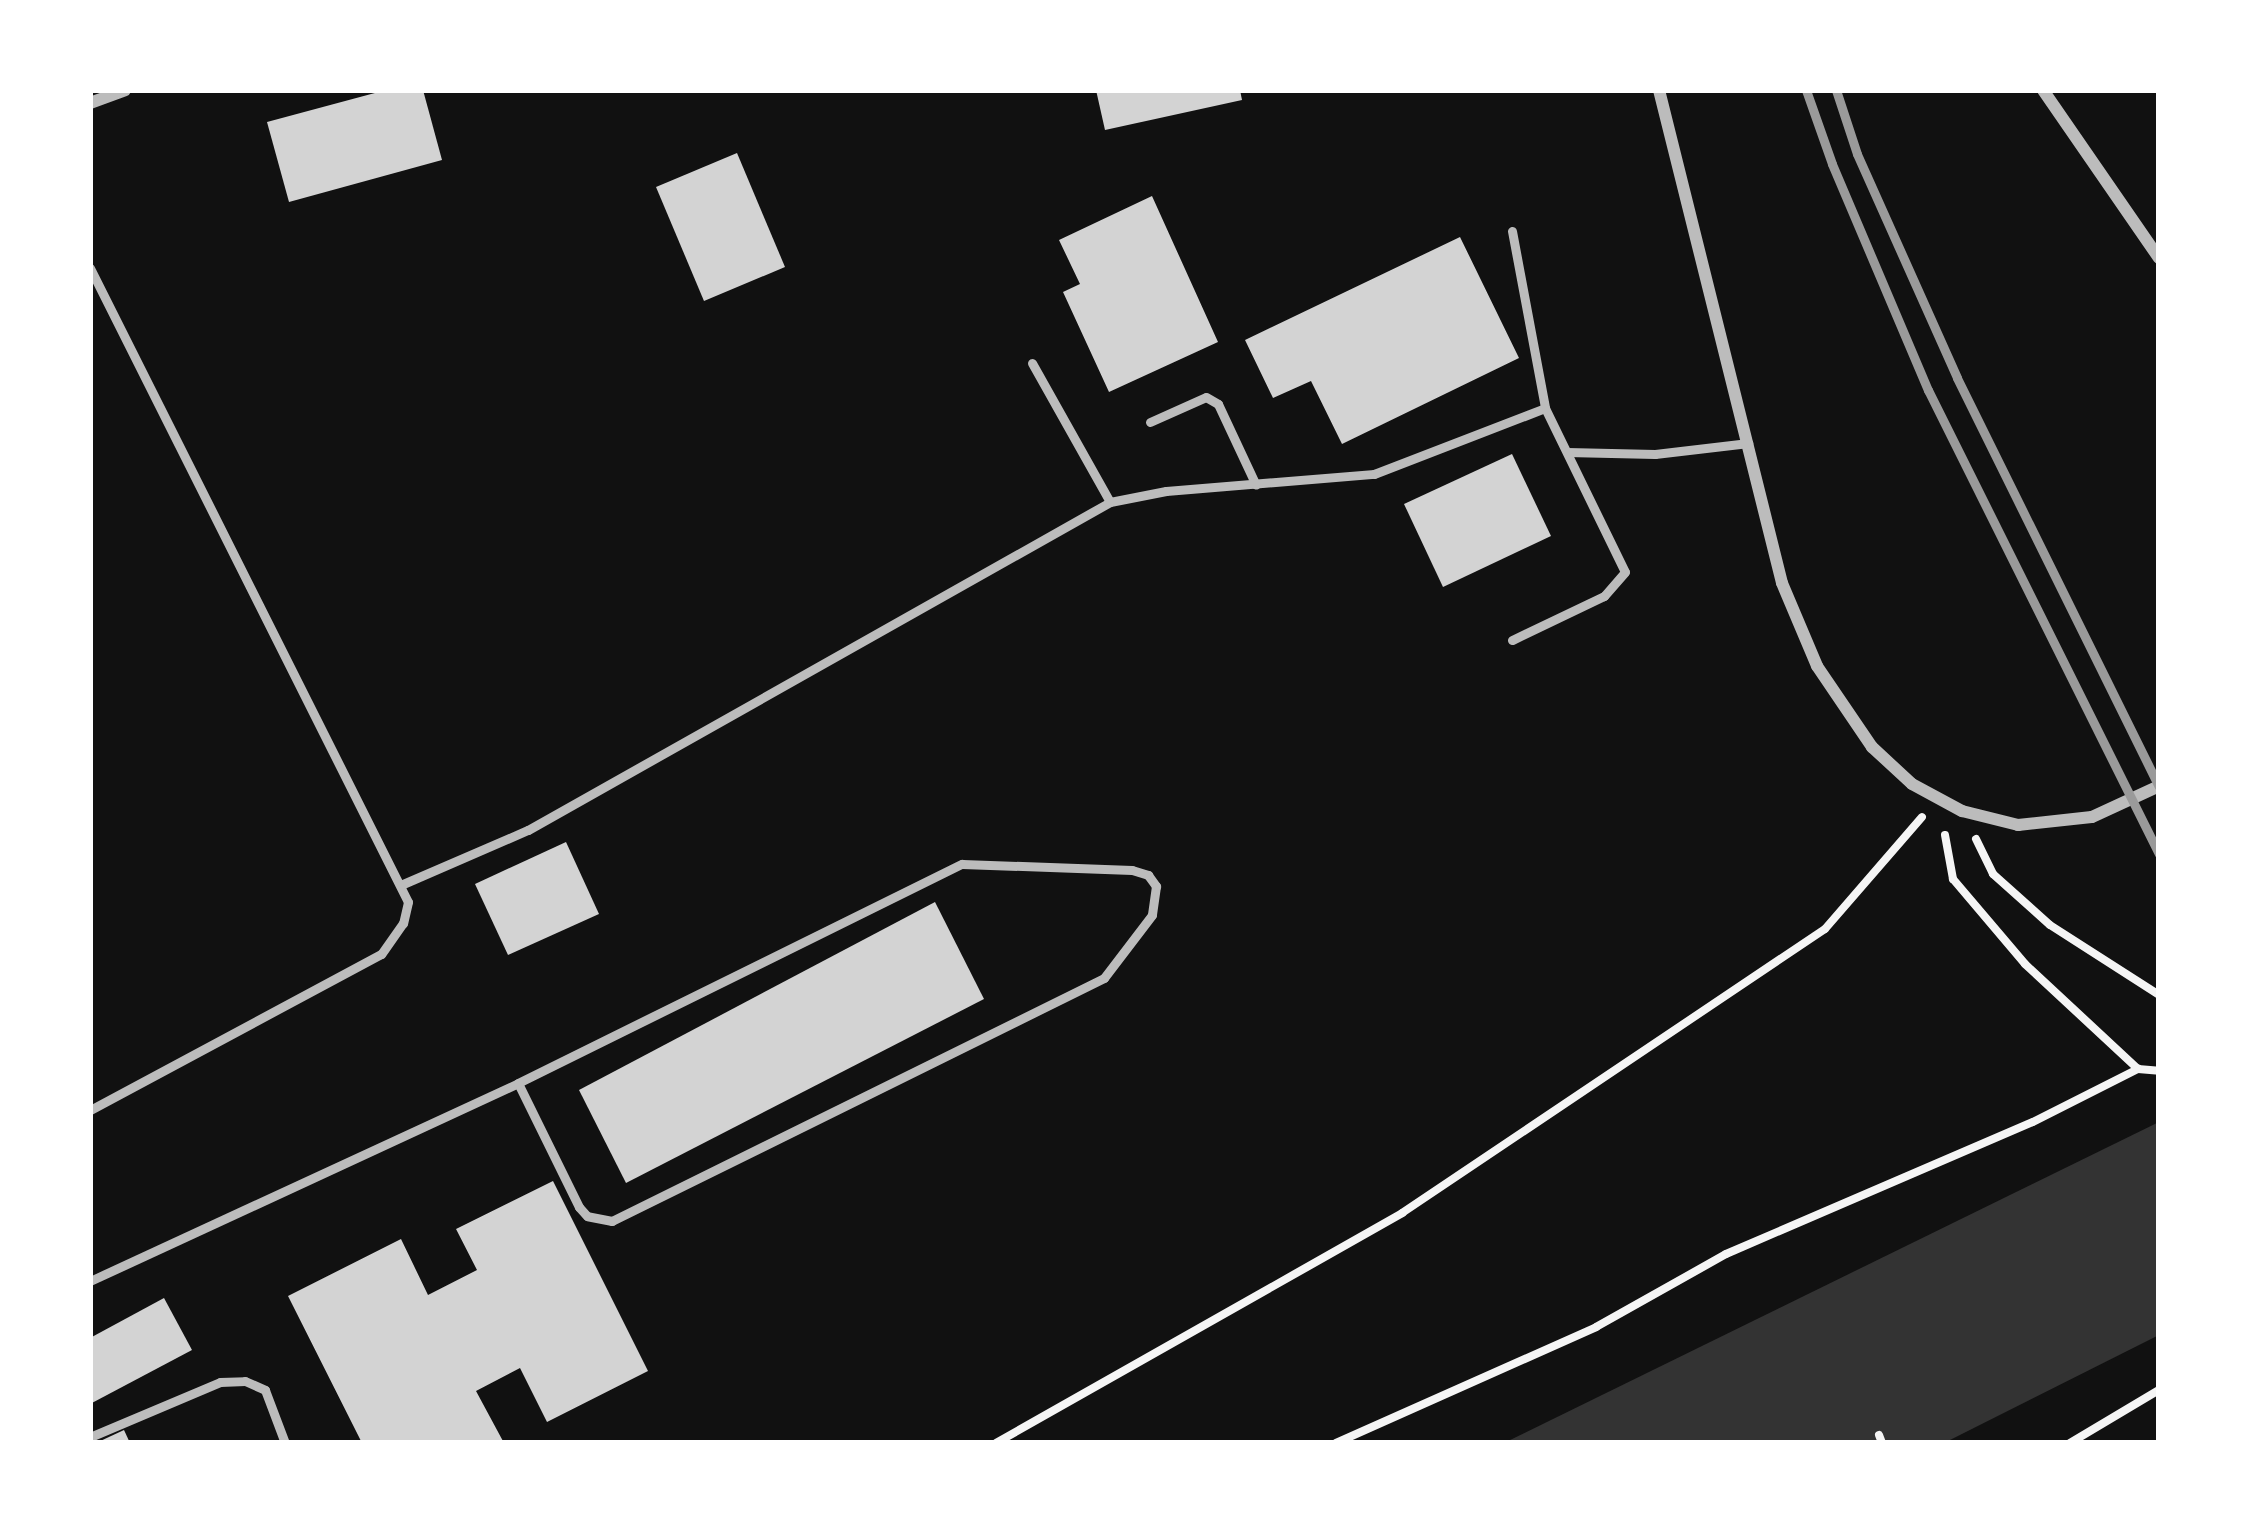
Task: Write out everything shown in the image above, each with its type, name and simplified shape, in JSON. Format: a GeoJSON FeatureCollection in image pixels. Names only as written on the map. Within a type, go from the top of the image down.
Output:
{"type":"FeatureCollection","features":[{"type":"Feature","properties":{"kind":"street"},"geometry":{"type":"LineString","coordinates":[[90,104],[125,90]]}},
{"type":"Feature","properties":{"kind":"street"},"geometry":{"type":"LineString","coordinates":[[1659,90],[1782,583],[1817,666],[1872,747],[1912,784],[1973,814],[2018,825],[2092,817],[2158,787]]}},
{"type":"Feature","properties":{"kind":"street"},"geometry":{"type":"LineString","coordinates":[[2043,90],[2159,257]]}},
{"type":"Feature","properties":{"kind":"lane"},"geometry":{"type":"LineString","coordinates":[[1512,231],[1545,408],[1624,572],[1604,596],[1512,640]]}},
{"type":"Feature","properties":{"kind":"lane"},"geometry":{"type":"LineString","coordinates":[[90,268],[403,884],[408,902],[403,922],[381,954],[90,1110]]}},
{"type":"Feature","properties":{"kind":"lane"},"geometry":{"type":"LineString","coordinates":[[1031,363],[1110,502]]}},
{"type":"Feature","properties":{"kind":"lane"},"geometry":{"type":"LineString","coordinates":[[1150,422],[1206,397],[1218,404],[1256,485]]}},
{"type":"Feature","properties":{"kind":"lane"},"geometry":{"type":"LineString","coordinates":[[403,884],[528,830],[1110,502],[1166,491],[1374,474],[1545,408]]}},
{"type":"Feature","properties":{"kind":"lane"},"geometry":{"type":"LineString","coordinates":[[1567,452],[1655,454],[1748,443]]}},
{"type":"Feature","properties":{"kind":"lane"},"geometry":{"type":"LineString","coordinates":[[90,1281],[518,1083],[962,864],[1132,870],[1148,875],[1156,886],[1152,915],[1104,978],[612,1221],[587,1216],[580,1207],[518,1083]]}},
{"type":"Feature","properties":{"kind":"lane"},"geometry":{"type":"LineString","coordinates":[[90,1437],[220,1382],[245,1381],[265,1390],[285,1443]]}},
{"type":"Feature","properties":{"kind":"path"},"geometry":{"type":"LineString","coordinates":[[1939,798],[1953,878],[2025,964],[2138,1069]]}},
{"type":"Feature","properties":{"kind":"path"},"geometry":{"type":"LineString","coordinates":[[996,1443],[1402,1213],[1826,929],[1939,798]]}},
{"type":"Feature","properties":{"kind":"path"},"geometry":{"type":"LineString","coordinates":[[1973,814],[1976,847],[1993,874],[2050,925],[2159,995]]}},
{"type":"Feature","properties":{"kind":"path"},"geometry":{"type":"LineString","coordinates":[[1336,1443],[1596,1327],[1726,1253],[2033,1122],[2138,1069],[2159,1071]]}},
{"type":"Feature","properties":{"kind":"path"},"geometry":{"type":"LineString","coordinates":[[2070,1443],[2159,1390]]}},
{"type":"Feature","properties":{"kind":"shaded area"},"geometry":{"type":"Polygon","coordinates":[[[2159,1122],[2159,1335],[1944,1443],[1504,1443],[2159,1122]]]}},
{"type":"Feature","properties":{"kind":"building"},"geometry":{"type":"Polygon","coordinates":[[[386,90],[423,90],[442,160],[289,202],[267,122],[386,90]]]}},
{"type":"Feature","properties":{"kind":"building"},"geometry":{"type":"Polygon","coordinates":[[[1096,90],[1240,90],[1242,100],[1105,130],[1096,90]]]}},
{"type":"Feature","properties":{"kind":"building"},"geometry":{"type":"Polygon","coordinates":[[[737,153],[785,267],[704,301],[656,187],[737,153]]]}},
{"type":"Feature","properties":{"kind":"building"},"geometry":{"type":"Polygon","coordinates":[[[1152,196],[1218,342],[1109,392],[1063,292],[1080,284],[1059,240],[1152,196]]]}},
{"type":"Feature","properties":{"kind":"building"},"geometry":{"type":"Polygon","coordinates":[[[1460,237],[1519,358],[1342,444],[1311,381],[1273,398],[1245,340],[1460,237]]]}},
{"type":"Feature","properties":{"kind":"building"},"geometry":{"type":"Polygon","coordinates":[[[1512,454],[1551,536],[1443,587],[1404,504],[1512,454]]]}},
{"type":"Feature","properties":{"kind":"building"},"geometry":{"type":"Polygon","coordinates":[[[566,842],[599,914],[508,955],[475,884],[566,842]]]}},
{"type":"Feature","properties":{"kind":"building"},"geometry":{"type":"Polygon","coordinates":[[[935,902],[984,999],[626,1183],[579,1090],[935,902]]]}},
{"type":"Feature","properties":{"kind":"building"},"geometry":{"type":"Polygon","coordinates":[[[553,1181],[648,1371],[547,1422],[520,1368],[476,1391],[504,1443],[362,1443],[288,1296],[401,1239],[428,1295],[477,1270],[456,1229],[553,1181]]]}},
{"type":"Feature","properties":{"kind":"building"},"geometry":{"type":"Polygon","coordinates":[[[164,1298],[192,1350],[90,1404],[90,1338],[164,1298]]]}},
{"type":"Feature","properties":{"kind":"building"},"geometry":{"type":"Polygon","coordinates":[[[124,1430],[130,1443],[96,1443],[124,1430]]]}},
{"type":"Feature","properties":{"kind":"railway"},"geometry":{"type":"LineString","coordinates":[[1806,90],[1832,164],[1928,390],[2159,854]]}},
{"type":"Feature","properties":{"kind":"railway"},"geometry":{"type":"LineString","coordinates":[[1836,90],[1857,154],[1957,378],[2159,786]]}}]}
